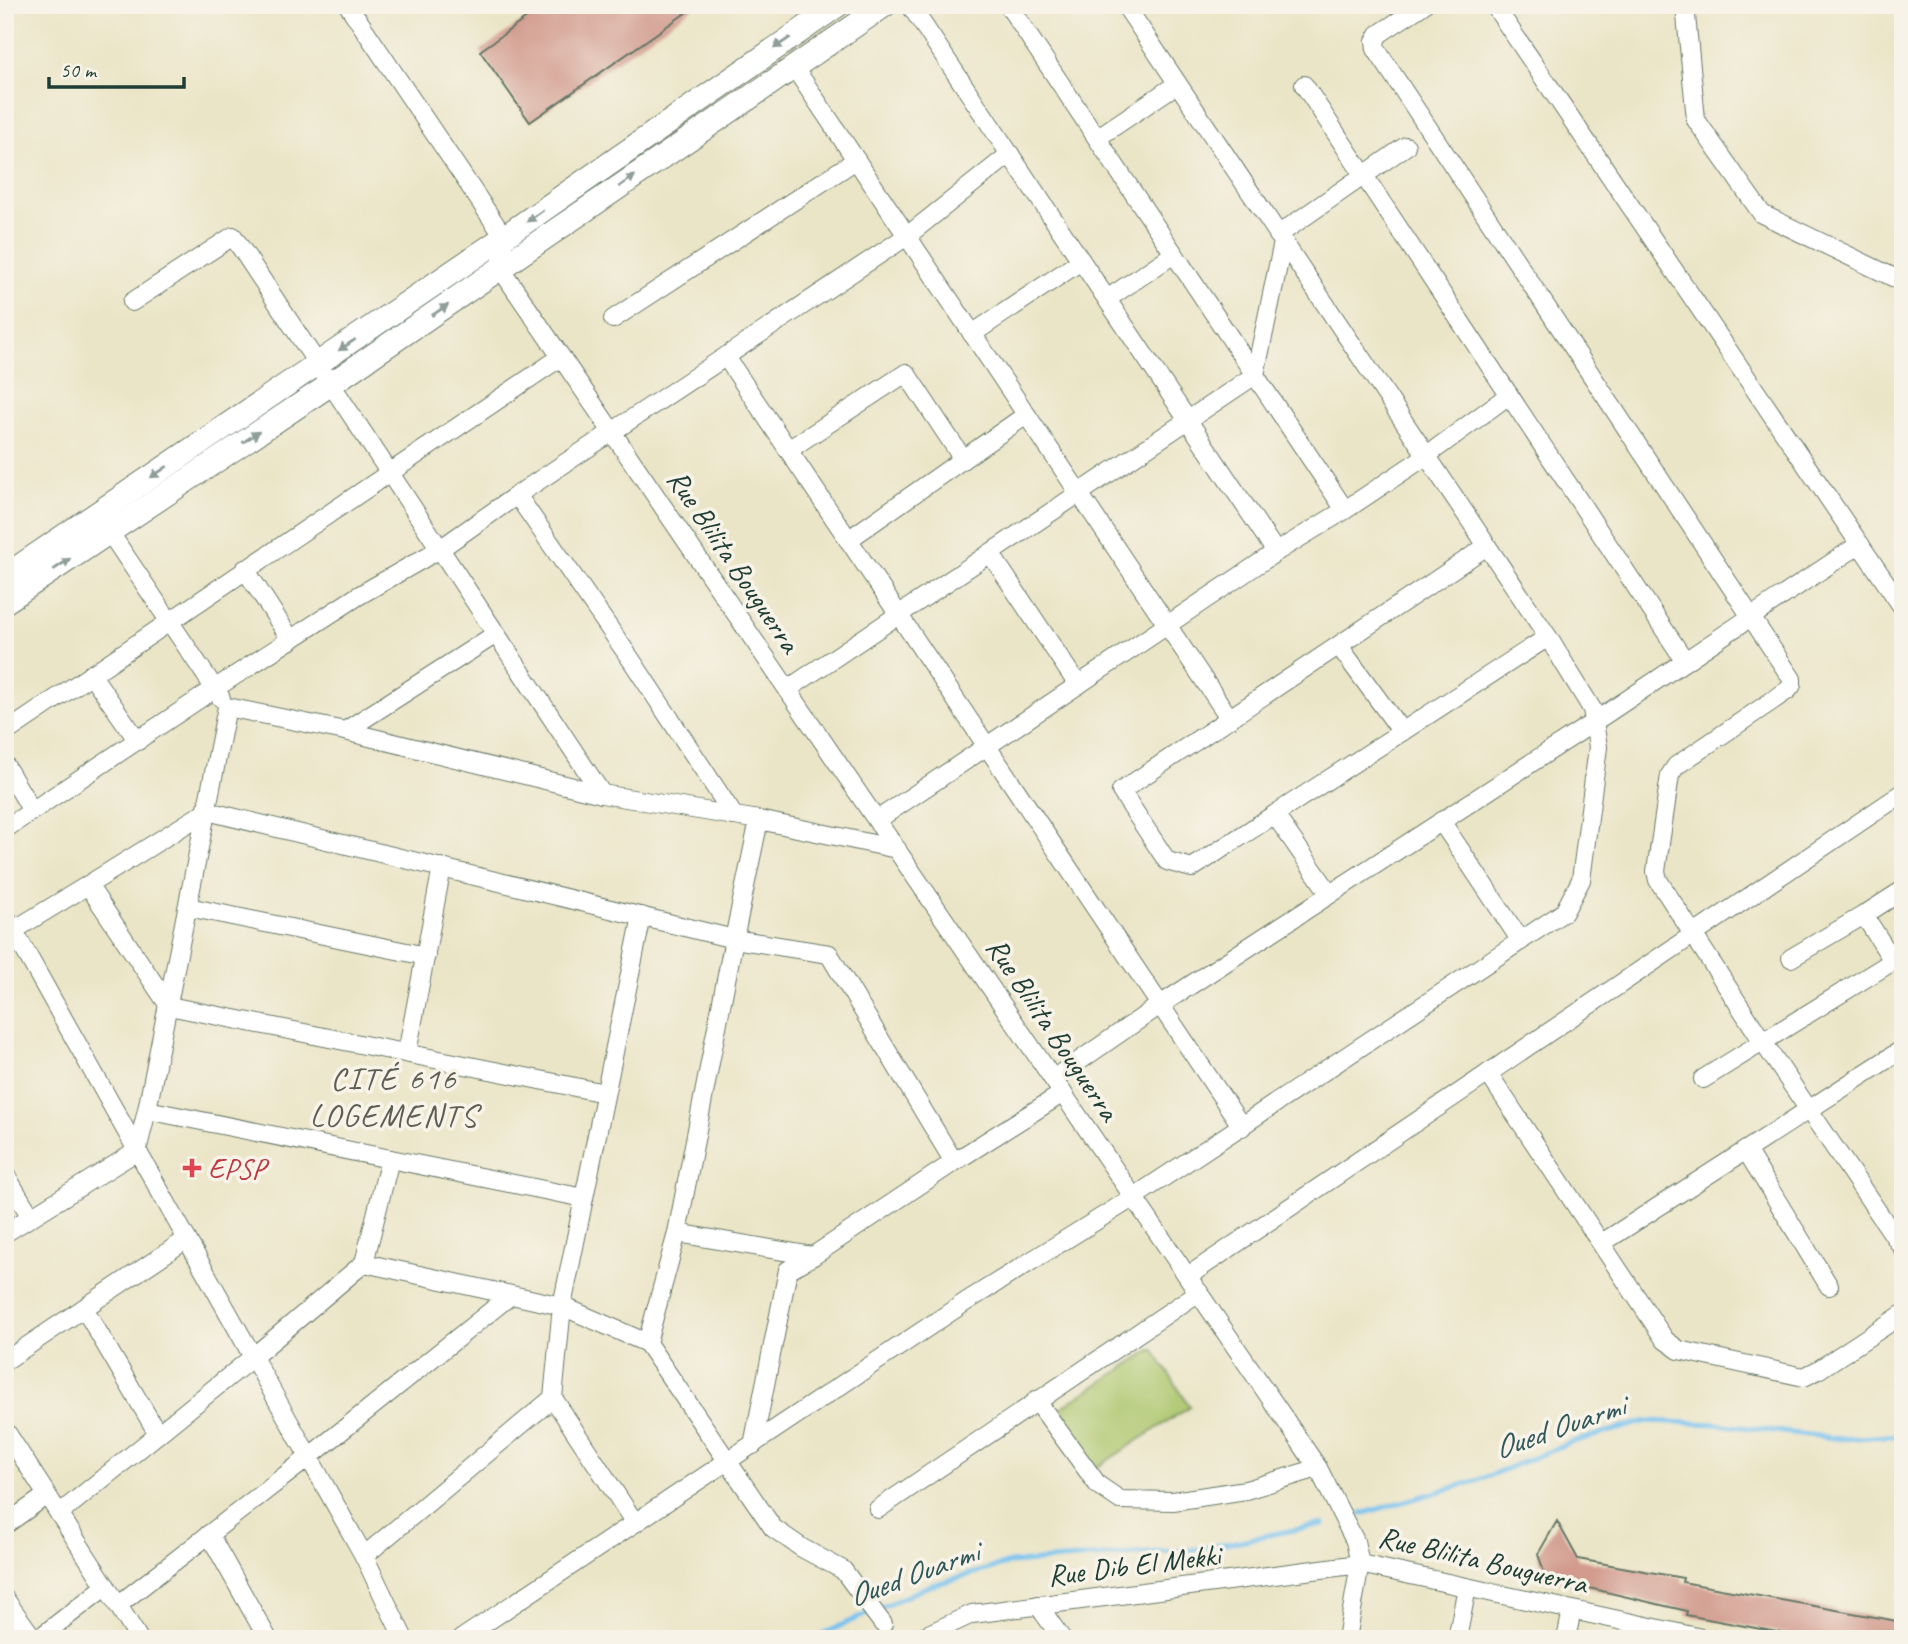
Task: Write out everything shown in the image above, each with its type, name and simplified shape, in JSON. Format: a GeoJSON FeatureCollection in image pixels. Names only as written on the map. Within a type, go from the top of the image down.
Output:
{"type":"FeatureCollection","features":[{"type":"Feature","properties":{"kind":"main road"},"geometry":{"type":"LineString","coordinates":[[5,602],[104,522],[318,365],[838,5]]}},
{"type":"Feature","properties":{"kind":"main road"},"geometry":{"type":"LineString","coordinates":[[5,576],[104,522],[331,384],[885,5]]}},
{"type":"Feature","properties":{"kind":"street"},"geometry":{"type":"LineString","coordinates":[[348,5],[504,237],[501,269]]}},
{"type":"Feature","properties":{"kind":"street"},"geometry":{"type":"LineString","coordinates":[[911,5],[1276,552]]}},
{"type":"Feature","properties":{"kind":"street"},"geometry":{"type":"LineString","coordinates":[[1008,5],[1345,510]]}},
{"type":"Feature","properties":{"kind":"street"},"geometry":{"type":"LineString","coordinates":[[461,1639],[967,1301],[1242,1127],[1564,912],[1581,880],[1598,747],[1592,709],[1548,637],[1125,5]]}},
{"type":"Feature","properties":{"kind":"street"},"geometry":{"type":"LineString","coordinates":[[1423,5],[1379,34],[1375,41],[1376,49],[1792,679],[1788,690],[1684,758],[1670,775],[1656,871],[1658,880],[1692,936],[1903,1249]]}},
{"type":"Feature","properties":{"kind":"street"},"geometry":{"type":"LineString","coordinates":[[1494,5],[1860,544],[1896,584],[1903,608]]}},
{"type":"Feature","properties":{"kind":"street"},"geometry":{"type":"LineString","coordinates":[[1685,5],[1696,120],[1762,214],[1903,282]]}},
{"type":"Feature","properties":{"kind":"street"},"geometry":{"type":"LineString","coordinates":[[794,67],[1230,719]]}},
{"type":"Feature","properties":{"kind":"street"},"geometry":{"type":"LineString","coordinates":[[1097,138],[1177,84]]}},
{"type":"Feature","properties":{"kind":"street"},"geometry":{"type":"LineString","coordinates":[[1304,85],[1685,661]]}},
{"type":"Feature","properties":{"kind":"street"},"geometry":{"type":"LineString","coordinates":[[788,689],[1255,375],[1281,238],[1363,175],[1406,146]]}},
{"type":"Feature","properties":{"kind":"street"},"geometry":{"type":"LineString","coordinates":[[5,829],[358,596],[440,549],[612,431],[907,236],[1010,153]]}},
{"type":"Feature","properties":{"kind":"street"},"geometry":{"type":"LineString","coordinates":[[613,319],[856,160]]}},
{"type":"Feature","properties":{"kind":"street"},"geometry":{"type":"LineString","coordinates":[[132,302],[233,236],[602,794]]}},
{"type":"Feature","properties":{"kind":"street"},"geometry":{"type":"LineString","coordinates":[[1107,299],[1174,254]]}},
{"type":"Feature","properties":{"kind":"street"},"geometry":{"type":"LineString","coordinates":[[972,334],[1081,261]]}},
{"type":"Feature","properties":{"kind":"street","name":"Rue Blilita Bouguerra"},"geometry":{"type":"LineString","coordinates":[[501,269],[1318,1468],[1354,1541],[1360,1564],[1706,1639]]}},
{"type":"Feature","properties":{"kind":"street"},"geometry":{"type":"LineString","coordinates":[[5,733],[561,357]]}},
{"type":"Feature","properties":{"kind":"street"},"geometry":{"type":"LineString","coordinates":[[726,357],[1242,1127]]}},
{"type":"Feature","properties":{"kind":"street"},"geometry":{"type":"LineString","coordinates":[[788,450],[906,373],[963,459]]}},
{"type":"Feature","properties":{"kind":"street"},"geometry":{"type":"LineString","coordinates":[[877,820],[1276,552],[1426,456],[1509,395]]}},
{"type":"Feature","properties":{"kind":"street"},"geometry":{"type":"LineString","coordinates":[[848,540],[1026,415]]}},
{"type":"Feature","properties":{"kind":"street"},"geometry":{"type":"LineString","coordinates":[[517,495],[632,661],[733,816]]}},
{"type":"Feature","properties":{"kind":"street"},"geometry":{"type":"LineString","coordinates":[[104,522],[227,707],[345,731],[602,794],[759,820],[897,849]]}},
{"type":"Feature","properties":{"kind":"street"},"geometry":{"type":"LineString","coordinates":[[677,1233],[789,1261],[813,1255],[954,1162],[1058,1086],[1160,1006],[1860,544]]}},
{"type":"Feature","properties":{"kind":"street"},"geometry":{"type":"LineString","coordinates":[[1487,547],[1121,792],[1167,862],[1192,869],[1548,637]]}},
{"type":"Feature","properties":{"kind":"street"},"geometry":{"type":"LineString","coordinates":[[990,553],[1078,685]]}},
{"type":"Feature","properties":{"kind":"street"},"geometry":{"type":"LineString","coordinates":[[245,569],[291,640]]}},
{"type":"Feature","properties":{"kind":"street"},"geometry":{"type":"LineString","coordinates":[[345,731],[496,634]]}},
{"type":"Feature","properties":{"kind":"street"},"geometry":{"type":"LineString","coordinates":[[1339,646],[1402,733]]}},
{"type":"Feature","properties":{"kind":"street"},"geometry":{"type":"LineString","coordinates":[[91,674],[138,741]]}},
{"type":"Feature","properties":{"kind":"street"},"geometry":{"type":"LineString","coordinates":[[5,1233],[137,1151],[169,1006],[227,707]]}},
{"type":"Feature","properties":{"kind":"street"},"geometry":{"type":"LineString","coordinates":[[5,765],[32,811]]}},
{"type":"Feature","properties":{"kind":"street"},"geometry":{"type":"LineString","coordinates":[[1188,1276],[1692,936],[1901,799]]}},
{"type":"Feature","properties":{"kind":"street"},"geometry":{"type":"LineString","coordinates":[[404,1639],[364,1556],[9,922],[88,885],[207,811],[734,939],[829,954],[954,1162]]}},
{"type":"Feature","properties":{"kind":"street"},"geometry":{"type":"LineString","coordinates":[[1275,815],[1330,894]]}},
{"type":"Feature","properties":{"kind":"street"},"geometry":{"type":"LineString","coordinates":[[647,1343],[677,1233],[759,820]]}},
{"type":"Feature","properties":{"kind":"street"},"geometry":{"type":"LineString","coordinates":[[1441,821],[1521,941]]}},
{"type":"Feature","properties":{"kind":"street"},"geometry":{"type":"LineString","coordinates":[[407,1052],[442,867]]}},
{"type":"Feature","properties":{"kind":"street"},"geometry":{"type":"LineString","coordinates":[[88,885],[169,1006],[606,1093]]}},
{"type":"Feature","properties":{"kind":"street"},"geometry":{"type":"LineString","coordinates":[[1791,958],[1903,890]]}},
{"type":"Feature","properties":{"kind":"street"},"geometry":{"type":"LineString","coordinates":[[188,907],[426,956]]}},
{"type":"Feature","properties":{"kind":"street"},"geometry":{"type":"LineString","coordinates":[[1703,1079],[1893,961],[1864,915]]}},
{"type":"Feature","properties":{"kind":"street"},"geometry":{"type":"LineString","coordinates":[[635,1523],[553,1398],[562,1306],[642,916]]}},
{"type":"Feature","properties":{"kind":"street"},"geometry":{"type":"LineString","coordinates":[[1602,1243],[1903,1049]]}},
{"type":"Feature","properties":{"kind":"street"},"geometry":{"type":"LineString","coordinates":[[1488,1073],[1665,1340],[1679,1350],[1804,1377],[1903,1314]]}},
{"type":"Feature","properties":{"kind":"street"},"geometry":{"type":"LineString","coordinates":[[147,1110],[584,1198]]}},
{"type":"Feature","properties":{"kind":"street"},"geometry":{"type":"LineString","coordinates":[[1746,1150],[1829,1286]]}},
{"type":"Feature","properties":{"kind":"street"},"geometry":{"type":"LineString","coordinates":[[59,1514],[364,1263],[390,1159]]}},
{"type":"Feature","properties":{"kind":"street"},"geometry":{"type":"LineString","coordinates":[[5,1174],[31,1217]]}},
{"type":"Feature","properties":{"kind":"street"},"geometry":{"type":"LineString","coordinates":[[5,1361],[187,1240]]}},
{"type":"Feature","properties":{"kind":"street"},"geometry":{"type":"LineString","coordinates":[[754,1445],[789,1261]]}},
{"type":"Feature","properties":{"kind":"street"},"geometry":{"type":"LineString","coordinates":[[364,1263],[562,1306],[647,1343],[773,1528],[843,1570],[883,1624]]}},
{"type":"Feature","properties":{"kind":"street"},"geometry":{"type":"LineString","coordinates":[[878,1509],[1199,1292]]}},
{"type":"Feature","properties":{"kind":"street"},"geometry":{"type":"LineString","coordinates":[[118,1605],[511,1295]]}},
{"type":"Feature","properties":{"kind":"street"},"geometry":{"type":"LineString","coordinates":[[84,1308],[158,1434]]}},
{"type":"Feature","properties":{"kind":"street"},"geometry":{"type":"LineString","coordinates":[[364,1556],[553,1398]]}},
{"type":"Feature","properties":{"kind":"street"},"geometry":{"type":"LineString","coordinates":[[1036,1400],[1098,1485],[1120,1500],[1172,1501],[1246,1490],[1318,1468]]}},
{"type":"Feature","properties":{"kind":"street"},"geometry":{"type":"LineString","coordinates":[[5,1430],[139,1639]]}},
{"type":"Feature","properties":{"kind":"street"},"geometry":{"type":"LineString","coordinates":[[5,1465],[21,1454]]}},
{"type":"Feature","properties":{"kind":"street"},"geometry":{"type":"LineString","coordinates":[[5,1525],[47,1495]]}},
{"type":"Feature","properties":{"kind":"street"},"geometry":{"type":"LineString","coordinates":[[209,1534],[268,1639]]}},
{"type":"Feature","properties":{"kind":"street"},"geometry":{"type":"LineString","coordinates":[[1348,1639],[1360,1564]]}},
{"type":"Feature","properties":{"kind":"street","name":"Rue Dib El Mekki"},"geometry":{"type":"LineString","coordinates":[[921,1638],[972,1614],[1360,1564]]}},
{"type":"Feature","properties":{"kind":"street"},"geometry":{"type":"LineString","coordinates":[[5,1599],[36,1639],[106,1586]]}},
{"type":"Feature","properties":{"kind":"street"},"geometry":{"type":"LineString","coordinates":[[1457,1639],[1467,1587]]}},
{"type":"Feature","properties":{"kind":"street"},"geometry":{"type":"LineString","coordinates":[[1038,1605],[1062,1639]]}},
{"type":"Feature","properties":{"kind":"street"},"geometry":{"type":"LineString","coordinates":[[1566,1639],[1572,1610]]}},
{"type":"Feature","properties":{"kind":"green space"},"geometry":{"type":"Polygon","coordinates":[[[1153,1349],[1190,1407],[1094,1469],[1056,1411],[1153,1349]]]}},
{"type":"Feature","properties":{"kind":"building"},"geometry":{"type":"Polygon","coordinates":[[[545,5],[697,5],[530,122],[480,51],[545,5]]]}},
{"type":"Feature","properties":{"kind":"building"},"geometry":{"type":"Polygon","coordinates":[[[1557,1521],[1578,1559],[1683,1578],[1682,1582],[1897,1621],[1894,1639],[1814,1639],[1686,1615],[1687,1611],[1546,1578],[1538,1554],[1557,1521]]]}},
{"type":"Feature","properties":{"kind":"waterway","name":"Oued Ouarmi"},"geometry":{"type":"LineString","coordinates":[[1361,1514],[1476,1481],[1572,1442],[1647,1421],[1716,1424],[1842,1439],[1903,1435]]}},
{"type":"Feature","properties":{"kind":"waterway","name":"Oued Ouarmi"},"geometry":{"type":"LineString","coordinates":[[811,1639],[929,1586],[1010,1563],[1201,1549],[1323,1524]]}},
{"type":"Feature","properties":{"kind":"place","name":"EPSP"},"geometry":{"type":"Point","coordinates":[192,1168]}},
{"type":"Feature","properties":{"kind":"district","name":"CITÉ 616 LOGEMENTS"},"geometry":{"type":"Point","coordinates":[394,1096]}}]}
